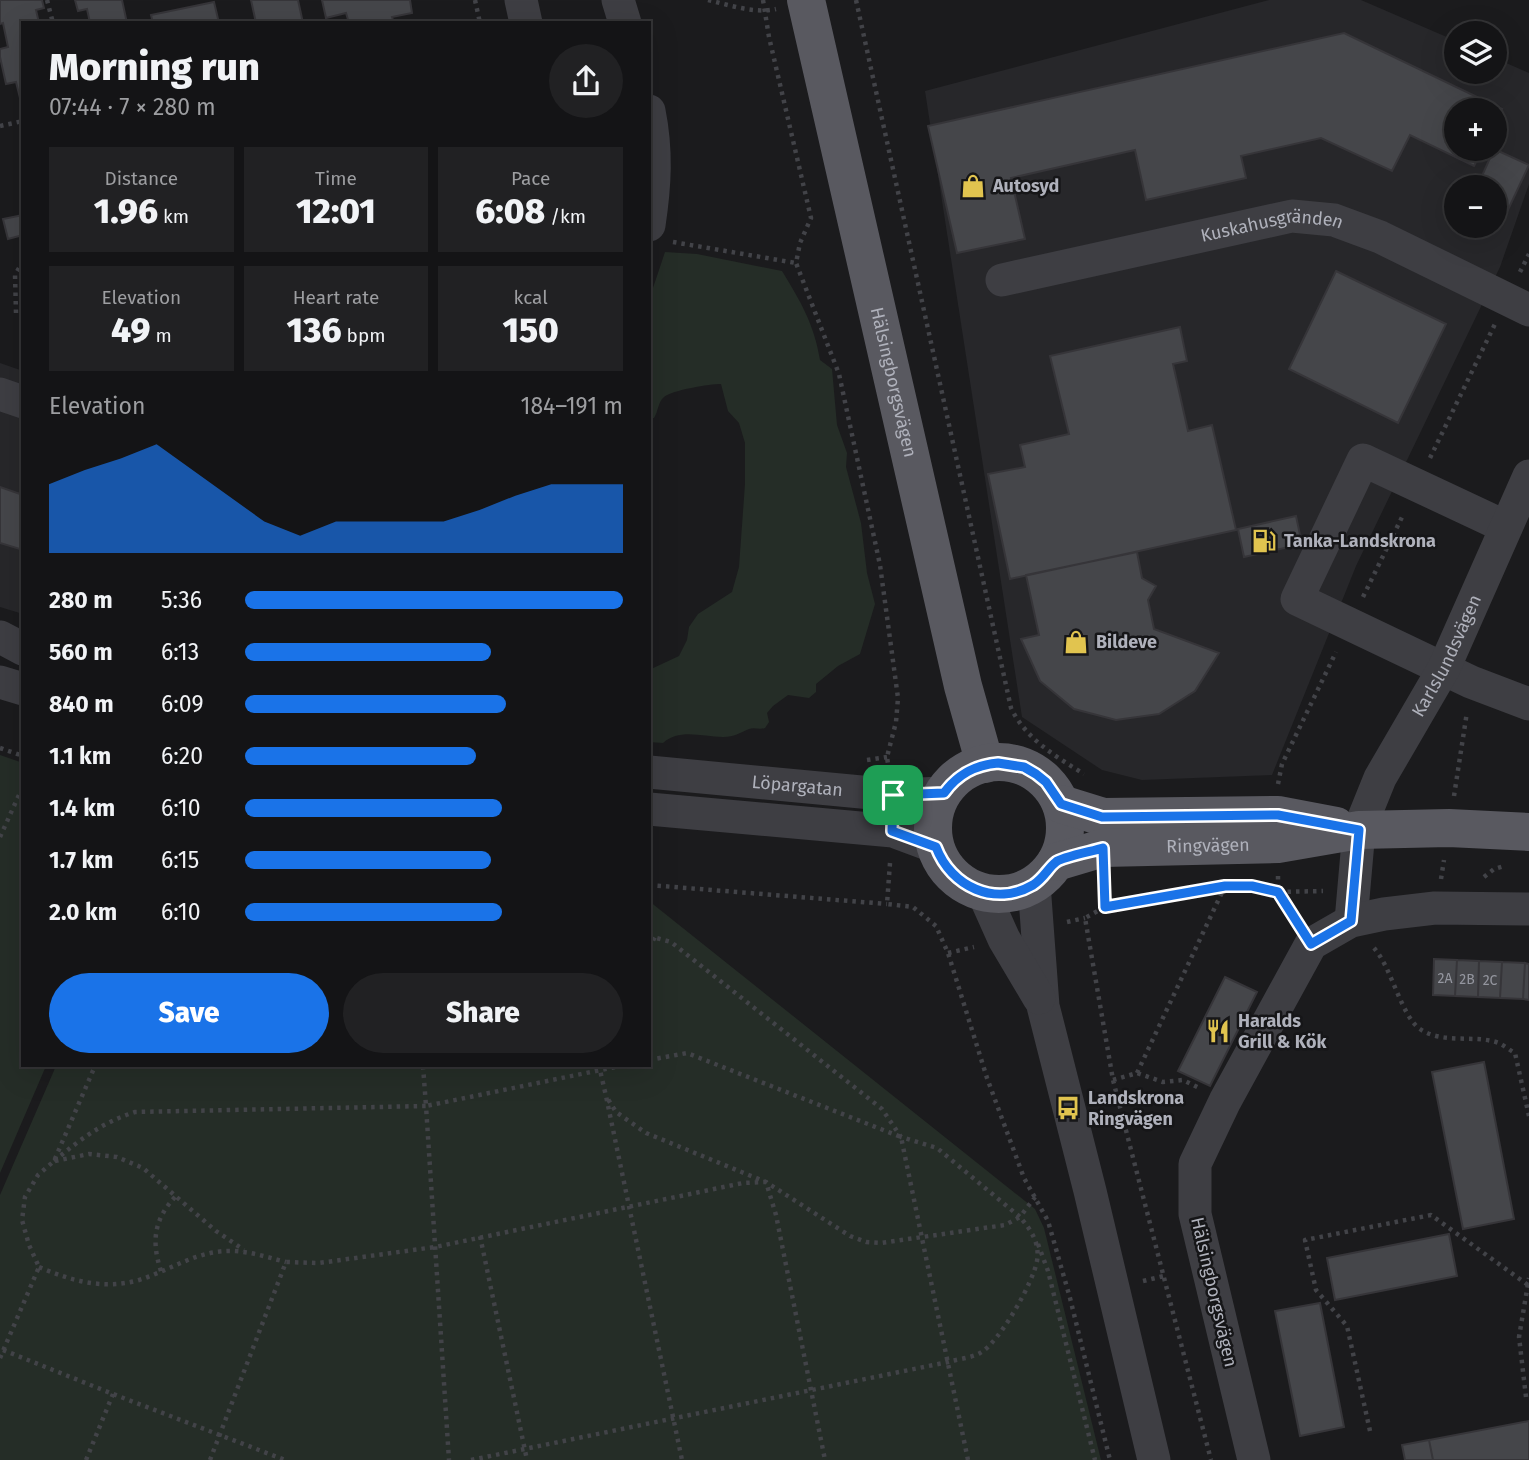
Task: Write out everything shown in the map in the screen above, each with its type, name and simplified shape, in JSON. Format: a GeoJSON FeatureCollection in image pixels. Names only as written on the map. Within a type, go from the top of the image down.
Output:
{"type":"FeatureCollection","features":[{"type":"Feature","properties":{"kind":"main road","name":"Hälsingborgsvägen"},"geometry":{"type":"LineString","coordinates":[[806,1],[963,686],[985,764]]}},
{"type":"Feature","properties":{"kind":"main road"},"geometry":{"type":"LineString","coordinates":[[985,764],[1024,767],[1046,782],[1061,804],[1065,833],[1045,873],[1009,893],[983,892],[962,883],[940,858],[936,847],[934,819],[944,793],[958,778],[985,764]]}},
{"type":"Feature","properties":{"kind":"main road","name":"Ringvägen"},"geometry":{"type":"LineString","coordinates":[[1061,804],[1103,833],[1278,844],[1359,830],[1449,828],[1529,832]]}},
{"type":"Feature","properties":{"kind":"main road","name":"Ringvägen"},"geometry":{"type":"LineString","coordinates":[[1045,873],[1103,833]]}},
{"type":"Feature","properties":{"kind":"street"},"geometry":{"type":"LineString","coordinates":[[521,0],[526,21]]}},
{"type":"Feature","properties":{"kind":"street"},"geometry":{"type":"LineString","coordinates":[[618,0],[624,21]]}},
{"type":"Feature","properties":{"kind":"street"},"geometry":{"type":"LineString","coordinates":[[651,122],[656,178],[656,232]]}},
{"type":"Feature","properties":{"kind":"street","name":"Kuskahusgränden"},"geometry":{"type":"LineString","coordinates":[[1002,280],[1292,216],[1334,220],[1380,237],[1518,304]]}},
{"type":"Feature","properties":{"kind":"street"},"geometry":{"type":"LineString","coordinates":[[0,394],[21,401]]}},
{"type":"Feature","properties":{"kind":"street"},"geometry":{"type":"LineString","coordinates":[[1506,527],[1363,460],[1297,599],[1471,682],[1529,704]]}},
{"type":"Feature","properties":{"kind":"street","name":"Karlslundsvägen"},"geometry":{"type":"LineString","coordinates":[[1351,921],[1359,830],[1380,778],[1444,668],[1529,476]]}},
{"type":"Feature","properties":{"kind":"street"},"geometry":{"type":"LineString","coordinates":[[0,637],[21,648]]}},
{"type":"Feature","properties":{"kind":"street"},"geometry":{"type":"LineString","coordinates":[[0,648],[21,654]]}},
{"type":"Feature","properties":{"kind":"street"},"geometry":{"type":"LineString","coordinates":[[0,682],[21,688]]}},
{"type":"Feature","properties":{"kind":"street","name":"Löpargatan"},"geometry":{"type":"LineString","coordinates":[[651,772],[893,795],[944,793]]}},
{"type":"Feature","properties":{"kind":"street","name":"Löpargatan"},"geometry":{"type":"LineString","coordinates":[[651,809],[892,831],[936,847]]}},
{"type":"Feature","properties":{"kind":"street"},"geometry":{"type":"LineString","coordinates":[[1045,873],[1044,1006],[1154,1460]]}},
{"type":"Feature","properties":{"kind":"street"},"geometry":{"type":"LineString","coordinates":[[983,892],[1004,939],[1044,1006]]}},
{"type":"Feature","properties":{"kind":"street"},"geometry":{"type":"LineString","coordinates":[[1311,944],[1351,921],[1384,914],[1435,908],[1529,909]]}},
{"type":"Feature","properties":{"kind":"street","name":"Hälsingborgsvägen"},"geometry":{"type":"LineString","coordinates":[[1254,1460],[1195,1214],[1195,1164],[1225,1101],[1311,944]]}},
{"type":"Feature","properties":{"kind":"path"},"geometry":{"type":"LineString","coordinates":[[47,0],[52,21]]}},
{"type":"Feature","properties":{"kind":"path"},"geometry":{"type":"LineString","coordinates":[[475,0],[480,21]]}},
{"type":"Feature","properties":{"kind":"path"},"geometry":{"type":"LineString","coordinates":[[708,0],[766,11],[806,1]]}},
{"type":"Feature","properties":{"kind":"path"},"geometry":{"type":"LineString","coordinates":[[763,0],[811,218],[800,243],[796,262],[839,374],[878,551],[898,698],[896,722],[887,757],[893,795]]}},
{"type":"Feature","properties":{"kind":"path"},"geometry":{"type":"LineString","coordinates":[[856,0],[1011,708],[1019,724],[1033,739],[1100,784],[1105,907]]}},
{"type":"Feature","properties":{"kind":"path"},"geometry":{"type":"LineString","coordinates":[[0,126],[21,121]]}},
{"type":"Feature","properties":{"kind":"path"},"geometry":{"type":"LineString","coordinates":[[656,232],[796,262]]}},
{"type":"Feature","properties":{"kind":"path"},"geometry":{"type":"LineString","coordinates":[[1277,789],[1282,764],[1417,486],[1518,304],[1529,254]]}},
{"type":"Feature","properties":{"kind":"path"},"geometry":{"type":"LineString","coordinates":[[16,313],[15,275],[21,264]]}},
{"type":"Feature","properties":{"kind":"path"},"geometry":{"type":"LineString","coordinates":[[0,748],[21,755]]}},
{"type":"Feature","properties":{"kind":"path"},"geometry":{"type":"LineString","coordinates":[[0,837],[21,790]]}},
{"type":"Feature","properties":{"kind":"path"},"geometry":{"type":"LineString","coordinates":[[887,904],[892,831]]}},
{"type":"Feature","properties":{"kind":"path"},"geometry":{"type":"LineString","coordinates":[[651,885],[913,907],[936,926],[948,953],[987,1078],[1024,1178],[1048,1221],[1110,1460]]}},
{"type":"Feature","properties":{"kind":"path"},"geometry":{"type":"LineString","coordinates":[[1137,1073],[1225,886]]}},
{"type":"Feature","properties":{"kind":"path"},"geometry":{"type":"LineString","coordinates":[[1211,1460],[1113,1080],[1085,918],[1105,907],[1225,886],[1252,886],[1278,892],[1311,944]]}},
{"type":"Feature","properties":{"kind":"path"},"geometry":{"type":"LineString","coordinates":[[1351,921],[1383,958],[1409,1015],[1420,1029],[1438,1035],[1496,1042],[1515,1053],[1529,1116]]}},
{"type":"Feature","properties":{"kind":"path"},"geometry":{"type":"LineString","coordinates":[[652,936],[671,942],[882,1108],[901,1137],[968,1460]]}},
{"type":"Feature","properties":{"kind":"path"},"geometry":{"type":"LineString","coordinates":[[651,1060],[687,1053],[901,1137],[937,1148],[1020,1217],[1035,1236],[1048,1271],[1095,1460]]}},
{"type":"Feature","properties":{"kind":"path"},"geometry":{"type":"LineString","coordinates":[[54,1161],[95,1067]]}},
{"type":"Feature","properties":{"kind":"path"},"geometry":{"type":"LineString","coordinates":[[423,1067],[449,1460]]}},
{"type":"Feature","properties":{"kind":"path"},"geometry":{"type":"LineString","coordinates":[[682,1460],[628,1206],[606,1096],[598,1068],[426,1106],[135,1112],[99,1127],[54,1161],[38,1175],[25,1197],[22,1220],[39,1267],[70,1280],[101,1285],[138,1280],[215,1252],[245,1251],[286,1262],[331,1262],[435,1247],[480,1236],[628,1206],[743,1182],[766,1182]]}},
{"type":"Feature","properties":{"kind":"path"},"geometry":{"type":"LineString","coordinates":[[1113,1080],[1137,1073],[1163,1082],[1183,1080],[1225,1101]]}},
{"type":"Feature","properties":{"kind":"path"},"geometry":{"type":"LineString","coordinates":[[606,1096],[616,1112],[646,1133],[766,1182],[850,1236],[866,1242],[881,1243],[1004,1225],[1020,1217],[1035,1197]]}},
{"type":"Feature","properties":{"kind":"path"},"geometry":{"type":"LineString","coordinates":[[54,1161],[89,1154],[117,1157],[143,1168],[216,1231],[245,1251]]}},
{"type":"Feature","properties":{"kind":"path"},"geometry":{"type":"LineString","coordinates":[[766,1182],[776,1215],[825,1460]]}},
{"type":"Feature","properties":{"kind":"path"},"geometry":{"type":"LineString","coordinates":[[161,1271],[155,1254],[154,1237],[157,1225],[176,1196]]}},
{"type":"Feature","properties":{"kind":"path"},"geometry":{"type":"LineString","coordinates":[[1370,1431],[1347,1326],[1316,1290],[1304,1240],[1431,1215],[1528,1285]]}},
{"type":"Feature","properties":{"kind":"path"},"geometry":{"type":"LineString","coordinates":[[480,1236],[527,1460]]}},
{"type":"Feature","properties":{"kind":"path"},"geometry":{"type":"LineString","coordinates":[[471,1460],[948,1362],[980,1353],[999,1337],[1027,1286],[1037,1261],[1035,1236]]}},
{"type":"Feature","properties":{"kind":"path"},"geometry":{"type":"LineString","coordinates":[[210,1460],[286,1262]]}},
{"type":"Feature","properties":{"kind":"path"},"geometry":{"type":"LineString","coordinates":[[0,1358],[39,1267]]}},
{"type":"Feature","properties":{"kind":"path"},"geometry":{"type":"LineString","coordinates":[[1527,1397],[1519,1337],[1529,1278]]}},
{"type":"Feature","properties":{"kind":"path"},"geometry":{"type":"LineString","coordinates":[[4,1350],[285,1460]]}},
{"type":"Feature","properties":{"kind":"path"},"geometry":{"type":"LineString","coordinates":[[86,1460],[113,1394]]}},
{"type":"Feature","properties":{"kind":"shaded area"},"geometry":{"type":"Polygon","coordinates":[[[1269,0],[1361,0],[1444,36],[1444,84],[1507,84],[1507,63],[1529,73],[1529,184],[1500,267],[1356,566],[1272,775],[1142,780],[1102,770],[1022,717],[925,91],[1269,0]]]}},
{"type":"Feature","properties":{"kind":"shaded area"},"geometry":{"type":"Polygon","coordinates":[[[665,252],[697,254],[782,271],[810,324],[820,360],[832,369],[837,425],[847,453],[846,467],[861,523],[867,573],[875,604],[860,654],[838,666],[816,684],[816,692],[809,698],[788,695],[773,706],[767,713],[769,722],[765,728],[751,728],[734,736],[692,734],[670,738],[663,743],[651,742],[651,669],[679,656],[687,640],[689,627],[698,614],[732,592],[739,567],[745,443],[739,423],[728,411],[721,384],[668,394],[660,402],[654,418],[651,418],[651,294],[665,252]]]}},
{"type":"Feature","properties":{"kind":"shaded area"},"geometry":{"type":"Polygon","coordinates":[[[0,363],[21,370],[21,613],[0,607],[0,363]]]}},
{"type":"Feature","properties":{"kind":"shaded area"},"geometry":{"type":"Polygon","coordinates":[[[0,755],[21,762],[21,1067],[46,1067],[0,1173],[0,755]]]}},
{"type":"Feature","properties":{"kind":"shaded area"},"geometry":{"type":"Polygon","coordinates":[[[651,903],[1035,1209],[1044,1228],[1101,1460],[0,1460],[0,1195],[56,1067],[651,1067],[651,903]]]}},
{"type":"Feature","properties":{"kind":"building"},"geometry":{"type":"Polygon","coordinates":[[[0,0],[42,0],[44,8],[36,10],[39,21],[21,21],[21,102],[16,82],[6,84],[0,49],[8,47],[3,23],[0,24],[0,0]]]}},
{"type":"Feature","properties":{"kind":"building"},"geometry":{"type":"Polygon","coordinates":[[[75,0],[122,0],[127,21],[90,21],[87,9],[78,11],[75,0]]]}},
{"type":"Feature","properties":{"kind":"building"},"geometry":{"type":"Polygon","coordinates":[[[251,0],[298,0],[303,21],[256,21],[251,0]]]}},
{"type":"Feature","properties":{"kind":"building"},"geometry":{"type":"Polygon","coordinates":[[[322,0],[410,0],[412,13],[392,17],[393,21],[348,21],[346,13],[326,18],[322,0]]]}},
{"type":"Feature","properties":{"kind":"building"},"geometry":{"type":"Polygon","coordinates":[[[214,2],[219,21],[152,21],[151,15],[214,2]]]}},
{"type":"Feature","properties":{"kind":"building"},"geometry":{"type":"Polygon","coordinates":[[[1344,33],[1444,81],[1444,84],[1450,84],[1479,98],[1444,98],[1444,151],[1410,135],[1392,171],[1321,138],[1241,156],[1246,178],[1146,200],[1135,150],[1011,178],[1025,239],[957,253],[928,126],[1344,33]]]}},
{"type":"Feature","properties":{"kind":"building"},"geometry":{"type":"Polygon","coordinates":[[[1507,155],[1529,165],[1507,212],[1507,175],[1482,175],[1489,161],[1507,161],[1507,155]]]}},
{"type":"Feature","properties":{"kind":"building"},"geometry":{"type":"Polygon","coordinates":[[[1464,161],[1477,161],[1474,166],[1464,161]]]}},
{"type":"Feature","properties":{"kind":"building"},"geometry":{"type":"Polygon","coordinates":[[[21,215],[21,236],[8,239],[3,219],[21,215]]]}},
{"type":"Feature","properties":{"kind":"building"},"geometry":{"type":"Polygon","coordinates":[[[1336,271],[1446,324],[1398,423],[1289,369],[1336,271]]]}},
{"type":"Feature","properties":{"kind":"building"},"geometry":{"type":"Polygon","coordinates":[[[1180,327],[1187,361],[1173,364],[1188,431],[1212,425],[1236,530],[1010,579],[988,474],[1025,467],[1020,445],[1069,434],[1050,356],[1180,327]]]}},
{"type":"Feature","properties":{"kind":"building"},"geometry":{"type":"Polygon","coordinates":[[[0,487],[21,494],[21,549],[0,543],[0,487]]]}},
{"type":"Feature","properties":{"kind":"building"},"geometry":{"type":"Polygon","coordinates":[[[1296,516],[1302,544],[1244,557],[1238,529],[1296,516]]]}},
{"type":"Feature","properties":{"kind":"building"},"geometry":{"type":"Polygon","coordinates":[[[1137,552],[1142,578],[1156,586],[1148,600],[1154,629],[1219,653],[1195,691],[1159,714],[1116,720],[1074,709],[1040,681],[1021,639],[1039,635],[1026,575],[1137,552]]]}},
{"type":"Feature","properties":{"kind":"building"},"geometry":{"type":"Polygon","coordinates":[[[1434,959],[1457,960],[1455,996],[1433,995],[1434,959]]]}},
{"type":"Feature","properties":{"kind":"building"},"geometry":{"type":"Polygon","coordinates":[[[1457,960],[1479,961],[1478,997],[1455,996],[1457,960]]]}},
{"type":"Feature","properties":{"kind":"building"},"geometry":{"type":"Polygon","coordinates":[[[1479,961],[1502,962],[1500,998],[1478,997],[1479,961]]]}},
{"type":"Feature","properties":{"kind":"building"},"geometry":{"type":"Polygon","coordinates":[[[1502,962],[1525,963],[1523,999],[1500,998],[1502,962]]]}},
{"type":"Feature","properties":{"kind":"building"},"geometry":{"type":"Polygon","coordinates":[[[1525,963],[1529,964],[1529,1000],[1523,999],[1525,963]]]}},
{"type":"Feature","properties":{"kind":"building","name":"Haralds Grill & Kök"},"geometry":{"type":"Polygon","coordinates":[[[1225,977],[1257,992],[1210,1086],[1178,1071],[1225,977]]]}},
{"type":"Feature","properties":{"kind":"building"},"geometry":{"type":"Polygon","coordinates":[[[1484,1062],[1514,1219],[1463,1229],[1432,1072],[1484,1062]]]}},
{"type":"Feature","properties":{"kind":"building"},"geometry":{"type":"Polygon","coordinates":[[[1449,1234],[1457,1276],[1335,1300],[1327,1258],[1449,1234]]]}},
{"type":"Feature","properties":{"kind":"building"},"geometry":{"type":"Polygon","coordinates":[[[1320,1303],[1344,1427],[1300,1436],[1275,1311],[1320,1303]]]}},
{"type":"Feature","properties":{"kind":"building"},"geometry":{"type":"Polygon","coordinates":[[[1529,1421],[1529,1460],[1433,1460],[1429,1440],[1529,1421]]]}},
{"type":"Feature","properties":{"kind":"building"},"geometry":{"type":"Polygon","coordinates":[[[1429,1440],[1433,1460],[1405,1460],[1402,1445],[1429,1440]]]}},
{"type":"Feature","properties":{"kind":"place","name":"Autosyd"},"geometry":{"type":"Point","coordinates":[973,186]}},
{"type":"Feature","properties":{"kind":"place","name":"Tanka-Landskrona"},"geometry":{"type":"Point","coordinates":[1264,541]}},
{"type":"Feature","properties":{"kind":"place","name":"Bildeve"},"geometry":{"type":"Point","coordinates":[1076,642]}},
{"type":"Feature","properties":{"kind":"place","name":"Haralds Grill & Kök"},"geometry":{"type":"Point","coordinates":[1218,1031]}},
{"type":"Feature","properties":{"kind":"place","name":"Landskrona Ringvägen"},"geometry":{"type":"Point","coordinates":[1068,1108]}},
{"type":"Feature","properties":{"kind":"route"},"geometry":{"type":"LineString","coordinates":[[985,764],[1012,764],[1024,767],[1046,782],[1061,804],[1102,817],[1278,815],[1359,830],[1351,921],[1311,944],[1278,892],[1252,886],[1225,886],[1105,907],[1103,848],[1056,862],[1041,880],[1018,891],[1001,894],[983,892],[962,883],[954,876],[940,858],[936,847],[892,831],[893,795],[944,793],[958,778],[975,767],[985,764]]}}]}
